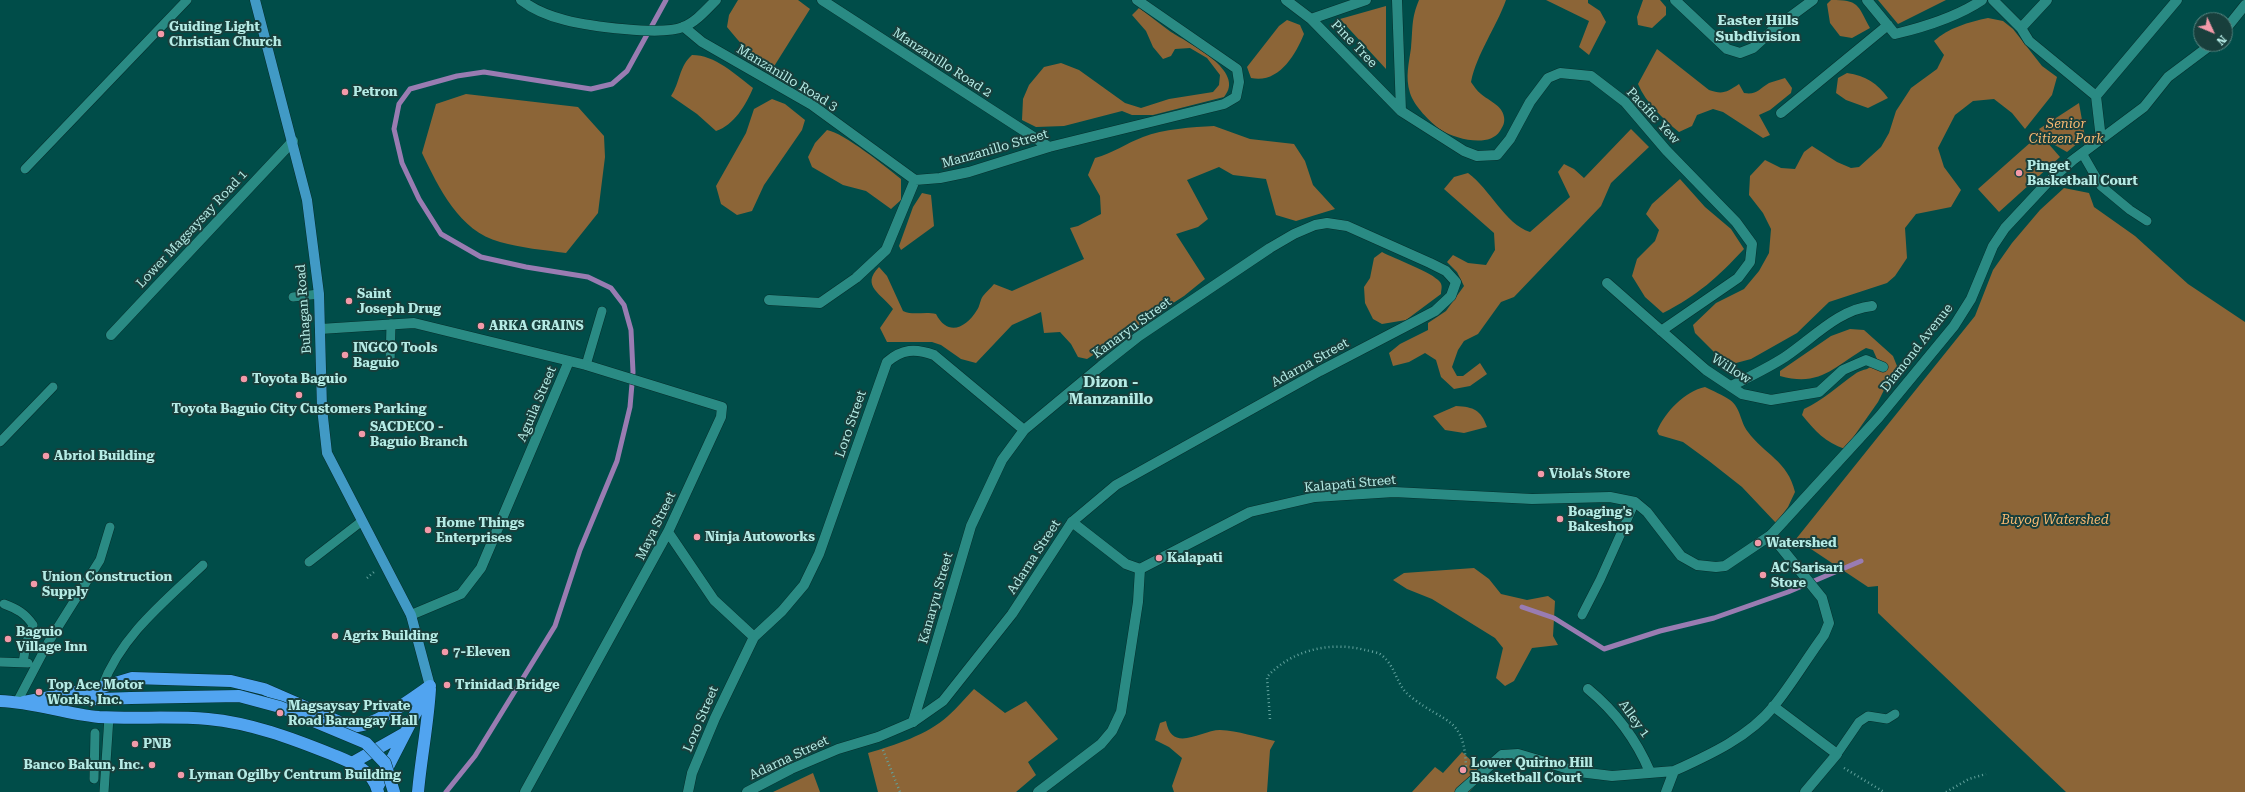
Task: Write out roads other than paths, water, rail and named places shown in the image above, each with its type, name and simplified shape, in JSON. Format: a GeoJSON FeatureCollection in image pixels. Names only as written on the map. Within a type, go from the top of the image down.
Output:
{"type":"FeatureCollection","features":[{"type":"Feature","properties":{"kind":"highway"},"geometry":{"type":"LineString","coordinates":[[13,701],[102,687],[132,678],[231,681],[264,689],[351,727],[361,727],[406,703],[430,686]]}},
{"type":"Feature","properties":{"kind":"highway"},"geometry":{"type":"LineString","coordinates":[[377,790],[404,734],[430,686]]}},
{"type":"Feature","properties":{"kind":"highway","name":"Buhagan Road"},"geometry":{"type":"LineString","coordinates":[[418,792],[420,762],[428,717],[430,686]]}},
{"type":"Feature","properties":{"kind":"highway"},"geometry":{"type":"LineString","coordinates":[[13,701],[239,696],[280,707],[366,743],[385,763],[394,792]]}},
{"type":"Feature","properties":{"kind":"highway"},"geometry":{"type":"LineString","coordinates":[[13,701],[97,717],[209,719],[257,727],[300,741],[352,763],[370,775],[377,790]]}},
{"type":"Feature","properties":{"kind":"highway"},"geometry":{"type":"LineString","coordinates":[[352,763],[404,734],[428,717]]}},
{"type":"Feature","properties":{"kind":"main road","name":"Buhagan Road"},"geometry":{"type":"LineString","coordinates":[[255,0],[293,141],[307,200],[319,294],[322,408],[327,453],[411,615],[430,686]]}},
{"type":"Feature","properties":{"kind":"street"},"geometry":{"type":"LineString","coordinates":[[521,0],[535,10],[565,20],[655,30],[684,27],[701,16],[716,0]]}},
{"type":"Feature","properties":{"kind":"street","name":"Manzanillo Road 2"},"geometry":{"type":"LineString","coordinates":[[822,0],[1049,147]]}},
{"type":"Feature","properties":{"kind":"street","name":"Manzanillo Street"},"geometry":{"type":"LineString","coordinates":[[915,180],[940,178],[969,172],[1049,147],[1224,104],[1236,97],[1239,82],[1237,69],[1137,0]]}},
{"type":"Feature","properties":{"kind":"street","name":"Pine Tree"},"geometry":{"type":"LineString","coordinates":[[1286,0],[1311,18],[1401,111]]}},
{"type":"Feature","properties":{"kind":"street"},"geometry":{"type":"LineString","coordinates":[[1311,18],[1366,0]]}},
{"type":"Feature","properties":{"kind":"street"},"geometry":{"type":"LineString","coordinates":[[1396,0],[1401,111]]}},
{"type":"Feature","properties":{"kind":"street"},"geometry":{"type":"LineString","coordinates":[[1675,0],[1727,49],[1740,53],[1753,48],[1775,28],[1813,0]]}},
{"type":"Feature","properties":{"kind":"street"},"geometry":{"type":"LineString","coordinates":[[1867,0],[1896,34],[1916,29],[1970,8],[1982,0]]}},
{"type":"Feature","properties":{"kind":"street"},"geometry":{"type":"LineString","coordinates":[[1993,0],[2021,28],[2029,41],[2096,96],[2101,139]]}},
{"type":"Feature","properties":{"kind":"street"},"geometry":{"type":"LineString","coordinates":[[2021,28],[2047,0]]}},
{"type":"Feature","properties":{"kind":"street"},"geometry":{"type":"LineString","coordinates":[[2096,96],[2176,0]]}},
{"type":"Feature","properties":{"kind":"street"},"geometry":{"type":"LineString","coordinates":[[2233,20],[2245,5]]}},
{"type":"Feature","properties":{"kind":"street"},"geometry":{"type":"LineString","coordinates":[[1782,113],[1888,25]]}},
{"type":"Feature","properties":{"kind":"street","name":"Manzanillo Road 3"},"geometry":{"type":"LineString","coordinates":[[684,27],[702,42],[812,105],[915,180]]}},
{"type":"Feature","properties":{"kind":"street","name":"Diamond Avenue"},"geometry":{"type":"LineString","coordinates":[[1770,535],[1879,417],[1954,326],[1971,299],[1993,246],[2005,228],[2046,184],[2082,153],[2144,107],[2168,76],[2201,52]]}},
{"type":"Feature","properties":{"kind":"street","name":"Pacific Yew"},"geometry":{"type":"LineString","coordinates":[[1401,111],[1464,151],[1477,156],[1497,155],[1510,139],[1530,102],[1548,78],[1560,73],[1591,76],[1625,102],[1666,150],[1736,222],[1752,244],[1750,262],[1738,278],[1662,330]]}},
{"type":"Feature","properties":{"kind":"street","name":"Lower Magsaysay Road 1"},"geometry":{"type":"LineString","coordinates":[[111,335],[293,141]]}},
{"type":"Feature","properties":{"kind":"street"},"geometry":{"type":"LineString","coordinates":[[769,300],[820,303],[856,278],[886,250],[915,180]]}},
{"type":"Feature","properties":{"kind":"street","name":"Kanaryu Street"},"geometry":{"type":"LineString","coordinates":[[914,722],[971,526],[1002,460],[1024,430],[1138,336],[1270,248],[1294,234],[1315,225],[1327,223],[1347,226],[1446,271],[1456,282]]}},
{"type":"Feature","properties":{"kind":"street","name":"Adarna Street"},"geometry":{"type":"LineString","coordinates":[[747,792],[798,766],[838,749],[878,737],[914,722],[943,701],[962,680],[1012,614],[1072,522],[1116,484],[1320,371],[1435,311],[1451,296],[1456,282]]}},
{"type":"Feature","properties":{"kind":"street","name":"Willow"},"geometry":{"type":"LineString","coordinates":[[1607,283],[1706,370],[1742,394],[1771,400],[1798,397],[1819,392],[1843,370],[1866,360],[1883,367]]}},
{"type":"Feature","properties":{"kind":"street"},"geometry":{"type":"LineString","coordinates":[[1731,386],[1785,357],[1828,325],[1863,307],[1872,306]]}},
{"type":"Feature","properties":{"kind":"street","name":"Aguila Street"},"geometry":{"type":"LineString","coordinates":[[320,329],[414,323],[570,361],[480,568],[462,594],[411,615]]}},
{"type":"Feature","properties":{"kind":"street","name":"Loro Street"},"geometry":{"type":"LineString","coordinates":[[688,792],[692,773],[720,706],[754,637],[782,611],[804,586],[819,554],[887,362],[895,354],[906,350],[920,350],[934,355],[1024,430]]}},
{"type":"Feature","properties":{"kind":"street","name":"Maya Street"},"geometry":{"type":"LineString","coordinates":[[525,792],[668,532],[723,412],[722,407],[717,404],[570,361]]}},
{"type":"Feature","properties":{"kind":"street","name":"Kalapati Street"},"geometry":{"type":"LineString","coordinates":[[1140,569],[1250,512],[1314,498],[1394,492],[1532,499],[1610,497],[1635,502]]}},
{"type":"Feature","properties":{"kind":"street"},"geometry":{"type":"LineString","coordinates":[[1463,789],[1502,755],[1518,754],[1571,770],[1612,776],[1674,771],[1711,755],[1747,730],[1773,706],[1824,635],[1829,623],[1822,598],[1770,535],[1725,566],[1716,567],[1697,565],[1682,556],[1647,512],[1635,502]]}},
{"type":"Feature","properties":{"kind":"street"},"geometry":{"type":"LineString","coordinates":[[1038,792],[1101,744],[1115,725],[1121,712],[1138,602],[1140,569],[1126,564],[1072,522]]}},
{"type":"Feature","properties":{"kind":"street"},"geometry":{"type":"LineString","coordinates":[[668,532],[714,600],[754,637]]}},
{"type":"Feature","properties":{"kind":"street","name":"Alley 1"},"geometry":{"type":"LineString","coordinates":[[1588,689],[1606,704],[1626,728],[1640,748],[1650,772]]}},
{"type":"Feature","properties":{"kind":"street"},"geometry":{"type":"LineString","coordinates":[[1773,706],[1838,754],[1805,792]]}},
{"type":"Feature","properties":{"kind":"street"},"geometry":{"type":"LineString","coordinates":[[1666,792],[1674,771]]}},
{"type":"Feature","properties":{"kind":"lane"},"geometry":{"type":"LineString","coordinates":[[25,170],[187,0]]}},
{"type":"Feature","properties":{"kind":"lane"},"geometry":{"type":"LineString","coordinates":[[2082,153],[2101,186],[2130,210],[2147,221]]}},
{"type":"Feature","properties":{"kind":"lane"},"geometry":{"type":"LineString","coordinates":[[293,297],[319,294]]}},
{"type":"Feature","properties":{"kind":"lane"},"geometry":{"type":"LineString","coordinates":[[586,365],[602,311]]}},
{"type":"Feature","properties":{"kind":"lane"},"geometry":{"type":"LineString","coordinates":[[390,365],[391,324]]}},
{"type":"Feature","properties":{"kind":"lane"},"geometry":{"type":"LineString","coordinates":[[0,442],[52,387]]}},
{"type":"Feature","properties":{"kind":"lane"},"geometry":{"type":"LineString","coordinates":[[1582,615],[1600,580],[1635,502]]}},
{"type":"Feature","properties":{"kind":"lane"},"geometry":{"type":"LineString","coordinates":[[309,562],[362,521]]}},
{"type":"Feature","properties":{"kind":"lane"},"geometry":{"type":"LineString","coordinates":[[13,701],[100,560],[110,527]]}},
{"type":"Feature","properties":{"kind":"lane"},"geometry":{"type":"LineString","coordinates":[[102,687],[117,655],[130,638],[148,617],[203,565]]}},
{"type":"Feature","properties":{"kind":"lane"},"geometry":{"type":"LineString","coordinates":[[4,604],[21,611],[27,616],[33,625],[26,644],[23,662]]}},
{"type":"Feature","properties":{"kind":"lane"},"geometry":{"type":"LineString","coordinates":[[0,662],[28,663],[28,669],[13,701]]}},
{"type":"Feature","properties":{"kind":"lane"},"geometry":{"type":"LineString","coordinates":[[1838,754],[1859,722],[1868,716],[1887,719],[1895,714]]}},
{"type":"Feature","properties":{"kind":"lane"},"geometry":{"type":"LineString","coordinates":[[104,792],[109,717]]}},
{"type":"Feature","properties":{"kind":"lane"},"geometry":{"type":"LineString","coordinates":[[94,779],[95,733]]}},
{"type":"Feature","properties":{"kind":"waterway"},"geometry":{"type":"LineString","coordinates":[[446,792],[475,756],[555,626],[580,550],[617,461],[630,407],[633,372],[631,330],[624,305],[611,288],[588,277],[526,267],[481,257],[441,234],[419,199],[402,163],[394,129],[399,104],[410,89],[457,76],[484,72],[591,89],[612,84],[627,71],[666,0]]}},
{"type":"Feature","properties":{"kind":"waterway"},"geometry":{"type":"LineString","coordinates":[[1522,607],[1554,618],[1604,649],[1660,631],[1714,618],[1788,592],[1861,561]]}},
{"type":"Feature","properties":{"kind":"place","name":"Guiding Light Christian Church"},"geometry":{"type":"Point","coordinates":[161,34]}},
{"type":"Feature","properties":{"kind":"place","name":"Petron"},"geometry":{"type":"Point","coordinates":[345,92]}},
{"type":"Feature","properties":{"kind":"place","name":"Pinget Basketball Court"},"geometry":{"type":"Point","coordinates":[2019,173]}},
{"type":"Feature","properties":{"kind":"place","name":"Saint Joseph Drug"},"geometry":{"type":"Point","coordinates":[349,301]}},
{"type":"Feature","properties":{"kind":"place","name":"ARKA GRAINS"},"geometry":{"type":"Point","coordinates":[481,326]}},
{"type":"Feature","properties":{"kind":"place","name":"INGCO Tools Baguio"},"geometry":{"type":"Point","coordinates":[345,355]}},
{"type":"Feature","properties":{"kind":"place","name":"Toyota Baguio"},"geometry":{"type":"Point","coordinates":[244,379]}},
{"type":"Feature","properties":{"kind":"place","name":"Toyota Baguio City Customers Parking"},"geometry":{"type":"Point","coordinates":[299,395]}},
{"type":"Feature","properties":{"kind":"place","name":"SACDECO - Baguio Branch"},"geometry":{"type":"Point","coordinates":[362,434]}},
{"type":"Feature","properties":{"kind":"place","name":"Abriol Building"},"geometry":{"type":"Point","coordinates":[46,456]}},
{"type":"Feature","properties":{"kind":"place","name":"Viola's Store"},"geometry":{"type":"Point","coordinates":[1541,474]}},
{"type":"Feature","properties":{"kind":"place","name":"Boaging's Bakeshop"},"geometry":{"type":"Point","coordinates":[1560,519]}},
{"type":"Feature","properties":{"kind":"place","name":"Home Things Enterprises"},"geometry":{"type":"Point","coordinates":[428,530]}},
{"type":"Feature","properties":{"kind":"place","name":"Ninja Autoworks"},"geometry":{"type":"Point","coordinates":[697,537]}},
{"type":"Feature","properties":{"kind":"place","name":"Watershed"},"geometry":{"type":"Point","coordinates":[1758,543]}},
{"type":"Feature","properties":{"kind":"place","name":"Kalapati"},"geometry":{"type":"Point","coordinates":[1159,558]}},
{"type":"Feature","properties":{"kind":"place","name":"AC Sarisari Store"},"geometry":{"type":"Point","coordinates":[1763,575]}},
{"type":"Feature","properties":{"kind":"place","name":"Union Construction Supply"},"geometry":{"type":"Point","coordinates":[34,584]}},
{"type":"Feature","properties":{"kind":"place","name":"Agrix Building"},"geometry":{"type":"Point","coordinates":[335,636]}},
{"type":"Feature","properties":{"kind":"place","name":"Baguio Village Inn"},"geometry":{"type":"Point","coordinates":[8,639]}},
{"type":"Feature","properties":{"kind":"place","name":"7-Eleven"},"geometry":{"type":"Point","coordinates":[445,652]}},
{"type":"Feature","properties":{"kind":"place","name":"Trinidad Bridge"},"geometry":{"type":"Point","coordinates":[447,685]}},
{"type":"Feature","properties":{"kind":"place","name":"Top Ace Motor Works, Inc."},"geometry":{"type":"Point","coordinates":[39,692]}},
{"type":"Feature","properties":{"kind":"place","name":"Magsaysay Private Road Barangay Hall"},"geometry":{"type":"Point","coordinates":[280,713]}},
{"type":"Feature","properties":{"kind":"place","name":"PNB"},"geometry":{"type":"Point","coordinates":[135,744]}},
{"type":"Feature","properties":{"kind":"place","name":"Banco Bakun, Inc."},"geometry":{"type":"Point","coordinates":[152,765]}},
{"type":"Feature","properties":{"kind":"place","name":"Lower Quirino Hill Basketball Court"},"geometry":{"type":"Point","coordinates":[1463,770]}},
{"type":"Feature","properties":{"kind":"place","name":"Lyman Ogilby Centrum Building"},"geometry":{"type":"Point","coordinates":[181,775]}},
{"type":"Feature","properties":{"kind":"district","name":"Easter Hills Subdivision"},"geometry":{"type":"Point","coordinates":[1758,30]}},
{"type":"Feature","properties":{"kind":"district","name":"Dizon - Manzanillo"},"geometry":{"type":"Point","coordinates":[1111,392]}},
{"type":"Feature","properties":{"kind":"park label","name":"Senior Citizen Park"},"geometry":{"type":"Point","coordinates":[2066,132]}},
{"type":"Feature","properties":{"kind":"park label","name":"Buyog Watershed"},"geometry":{"type":"Point","coordinates":[2055,520]}}]}
